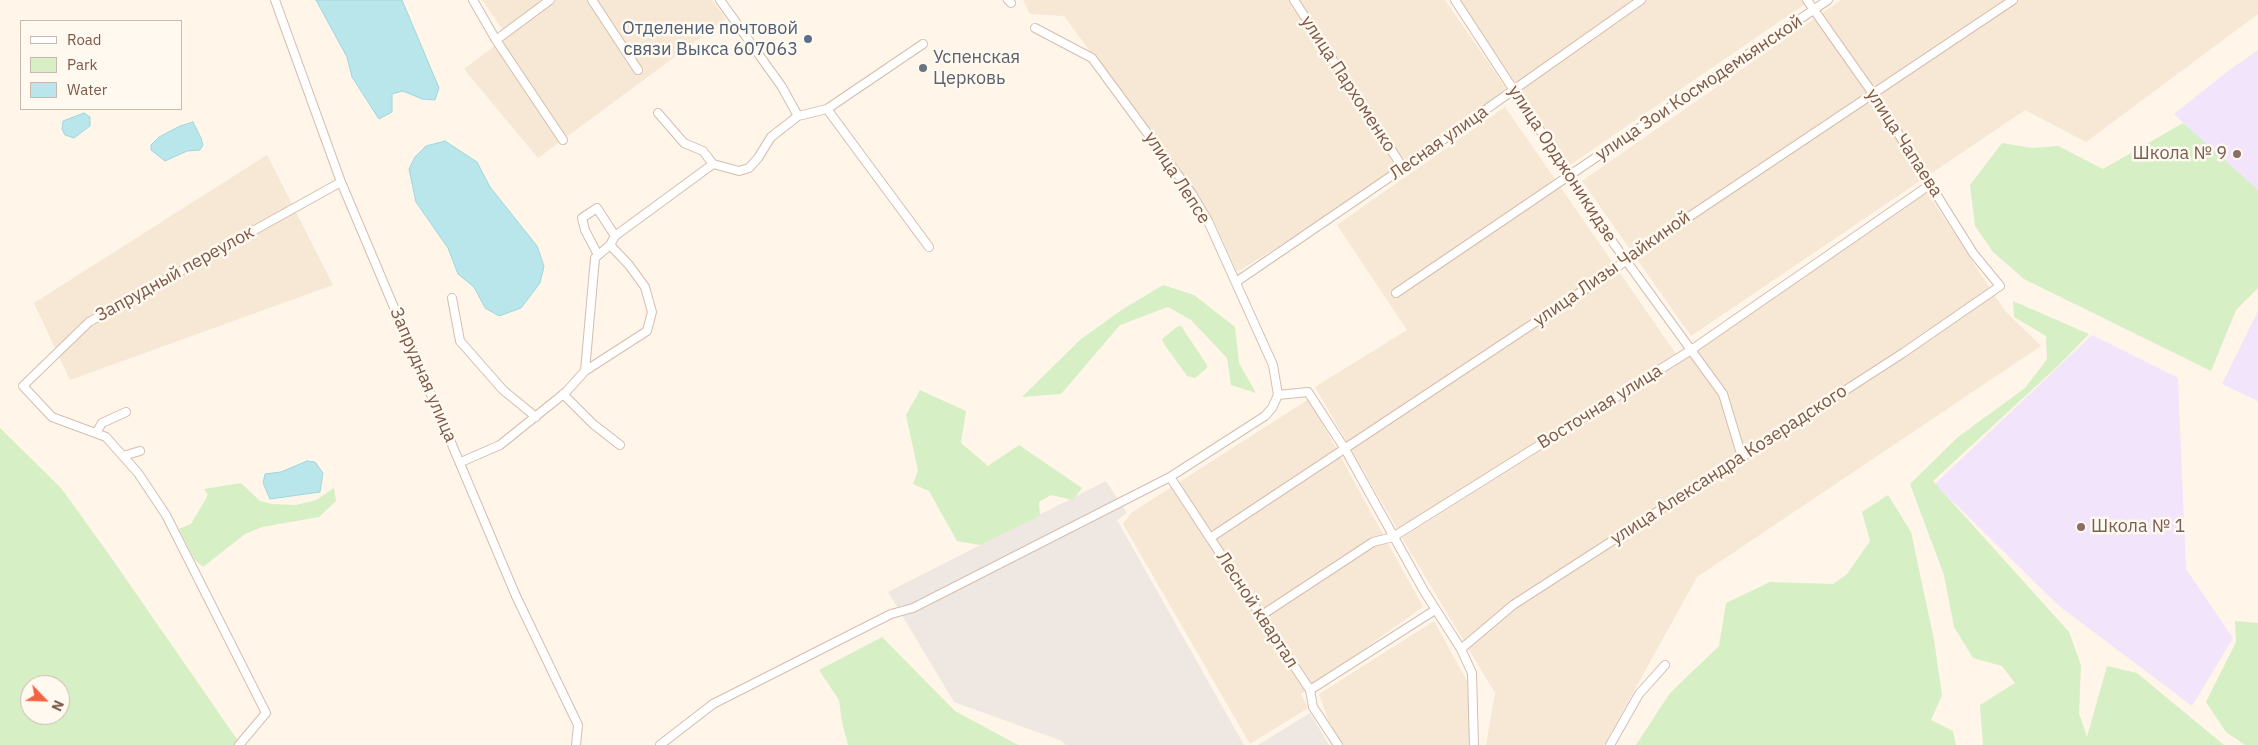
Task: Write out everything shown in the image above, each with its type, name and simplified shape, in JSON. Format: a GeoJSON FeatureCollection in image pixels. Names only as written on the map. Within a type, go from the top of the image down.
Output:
{"type":"FeatureCollection","features":[{"type":"Feature","properties":{"kind":"street","name":"Запрудная улица"},"geometry":{"type":"LineString","coordinates":[[275,0],[341,182],[461,462],[516,596],[578,724],[576,745]]}},
{"type":"Feature","properties":{"kind":"street"},"geometry":{"type":"LineString","coordinates":[[473,0],[496,40],[563,140]]}},
{"type":"Feature","properties":{"kind":"street"},"geometry":{"type":"LineString","coordinates":[[496,40],[550,0]]}},
{"type":"Feature","properties":{"kind":"street"},"geometry":{"type":"LineString","coordinates":[[592,0],[638,70]]}},
{"type":"Feature","properties":{"kind":"street"},"geometry":{"type":"LineString","coordinates":[[720,0],[782,87],[798,116]]}},
{"type":"Feature","properties":{"kind":"street","name":"улица Пархоменко"},"geometry":{"type":"LineString","coordinates":[[1294,0],[1403,168]]}},
{"type":"Feature","properties":{"kind":"street","name":"улица Орджоникидзе"},"geometry":{"type":"LineString","coordinates":[[1455,0],[1569,176],[1723,394],[1742,457]]}},
{"type":"Feature","properties":{"kind":"street","name":"Лесная улица"},"geometry":{"type":"LineString","coordinates":[[1236,282],[1403,168],[1641,0]]}},
{"type":"Feature","properties":{"kind":"street","name":"улица Чапаева"},"geometry":{"type":"LineString","coordinates":[[1806,0],[1872,93],[1973,253],[2000,286]]}},
{"type":"Feature","properties":{"kind":"street","name":"улица Зои Космодемьянской"},"geometry":{"type":"LineString","coordinates":[[1396,293],[1828,0]]}},
{"type":"Feature","properties":{"kind":"street","name":"улица Лизы Чайкиной"},"geometry":{"type":"LineString","coordinates":[[1210,538],[1608,274],[1626,259],[2013,0]]}},
{"type":"Feature","properties":{"kind":"street","name":"улица Лепсе"},"geometry":{"type":"LineString","coordinates":[[1035,28],[1092,58],[1192,194],[1208,221],[1273,365],[1278,395]]}},
{"type":"Feature","properties":{"kind":"street"},"geometry":{"type":"LineString","coordinates":[[658,113],[684,143],[703,151],[713,164],[738,171],[749,168],[758,158],[771,137],[798,116],[827,109],[923,44]]}},
{"type":"Feature","properties":{"kind":"street"},"geometry":{"type":"LineString","coordinates":[[827,109],[928,247]]}},
{"type":"Feature","properties":{"kind":"street"},"geometry":{"type":"LineString","coordinates":[[585,371],[595,258],[610,245],[615,236],[713,164]]}},
{"type":"Feature","properties":{"kind":"street","name":"Запрудный переулок"},"geometry":{"type":"LineString","coordinates":[[96,433],[52,417],[23,386],[89,322],[341,182]]}},
{"type":"Feature","properties":{"kind":"street","name":"Восточная улица"},"geometry":{"type":"LineString","coordinates":[[1262,615],[1373,542],[1393,537],[1691,350],[1931,184]]}},
{"type":"Feature","properties":{"kind":"street"},"geometry":{"type":"LineString","coordinates":[[598,256],[584,230],[582,218],[597,208],[615,236]]}},
{"type":"Feature","properties":{"kind":"street"},"geometry":{"type":"LineString","coordinates":[[461,462],[500,446],[563,394],[585,371],[647,331],[652,312],[644,288],[629,265],[610,245]]}},
{"type":"Feature","properties":{"kind":"street","name":"улица Александра Козерадского"},"geometry":{"type":"LineString","coordinates":[[1461,649],[1513,605],[1903,353],[2000,286]]}},
{"type":"Feature","properties":{"kind":"street"},"geometry":{"type":"LineString","coordinates":[[452,298],[460,341],[502,390],[536,417]]}},
{"type":"Feature","properties":{"kind":"street"},"geometry":{"type":"LineString","coordinates":[[660,745],[713,704],[891,614],[913,608],[1170,477],[1265,416],[1272,408],[1278,395],[1308,392],[1345,449],[1435,610],[1461,649],[1472,673],[1474,745]]}},
{"type":"Feature","properties":{"kind":"street"},"geometry":{"type":"LineString","coordinates":[[563,394],[592,424],[620,445]]}},
{"type":"Feature","properties":{"kind":"street"},"geometry":{"type":"LineString","coordinates":[[126,412],[102,423],[96,433],[106,437],[138,473],[166,515],[266,713],[239,745]]}},
{"type":"Feature","properties":{"kind":"street"},"geometry":{"type":"LineString","coordinates":[[123,456],[140,451]]}},
{"type":"Feature","properties":{"kind":"street","name":"Лесной квартал"},"geometry":{"type":"LineString","coordinates":[[1170,477],[1310,690],[1313,707],[1338,745]]}},
{"type":"Feature","properties":{"kind":"street"},"geometry":{"type":"LineString","coordinates":[[1310,690],[1435,610]]}},
{"type":"Feature","properties":{"kind":"street"},"geometry":{"type":"LineString","coordinates":[[1610,745],[1639,694],[1665,665]]}},
{"type":"Feature","properties":{"kind":"shaded area"},"geometry":{"type":"Polygon","coordinates":[[[482,0],[548,0],[503,30],[482,0]]]}},
{"type":"Feature","properties":{"kind":"shaded area"},"geometry":{"type":"Polygon","coordinates":[[[556,0],[712,0],[726,19],[538,158],[464,69],[556,0]]]}},
{"type":"Feature","properties":{"kind":"shaded area"},"geometry":{"type":"Polygon","coordinates":[[[1023,0],[1445,0],[1510,94],[1369,191],[1237,272],[1213,219],[1064,16],[1030,14],[1023,0]]]}},
{"type":"Feature","properties":{"kind":"shaded area"},"geometry":{"type":"Polygon","coordinates":[[[1460,0],[1811,0],[1570,165],[1460,0]]]}},
{"type":"Feature","properties":{"kind":"shaded area"},"geometry":{"type":"Polygon","coordinates":[[[1841,0],[2258,0],[2258,14],[2086,142],[2025,110],[1691,336],[1582,181],[1841,0]]]}},
{"type":"Feature","properties":{"kind":"shaded area","name":"Школа № 9"},"geometry":{"type":"Polygon","coordinates":[[[2258,50],[2258,194],[2174,114],[2258,50]]]}},
{"type":"Feature","properties":{"kind":"shaded area"},"geometry":{"type":"Polygon","coordinates":[[[1505,107],[1676,354],[1399,532],[1315,387],[1407,330],[1337,225],[1505,107]]]}},
{"type":"Feature","properties":{"kind":"shaded area"},"geometry":{"type":"Polygon","coordinates":[[[267,155],[333,285],[70,380],[34,303],[267,155]]]}},
{"type":"Feature","properties":{"kind":"shaded area"},"geometry":{"type":"Polygon","coordinates":[[[1927,192],[2005,311],[2041,346],[1697,577],[1604,745],[1486,745],[1495,693],[1402,538],[1679,363],[1927,192]]]}},
{"type":"Feature","properties":{"kind":"shaded area"},"geometry":{"type":"Polygon","coordinates":[[[2258,311],[2258,401],[2222,384],[2258,311]]]}},
{"type":"Feature","properties":{"kind":"shaded area","name":"Школа № 1"},"geometry":{"type":"Polygon","coordinates":[[[2092,335],[2178,378],[2186,569],[2233,638],[2192,706],[2058,605],[1935,484],[2092,335]]]}},
{"type":"Feature","properties":{"kind":"shaded area"},"geometry":{"type":"Polygon","coordinates":[[[1309,399],[1423,607],[1301,694],[1308,708],[1250,744],[1123,524],[1131,513],[1309,399]]]}},
{"type":"Feature","properties":{"kind":"shaded area"},"geometry":{"type":"Polygon","coordinates":[[[1106,481],[1127,513],[1117,520],[1244,745],[1065,745],[1062,741],[954,702],[888,592],[1106,481]]]}},
{"type":"Feature","properties":{"kind":"shaded area"},"geometry":{"type":"Polygon","coordinates":[[[1434,621],[1467,681],[1471,745],[1337,745],[1319,694],[1434,621]]]}},
{"type":"Feature","properties":{"kind":"shaded area"},"geometry":{"type":"Polygon","coordinates":[[[1310,713],[1329,745],[1258,745],[1310,713]]]}},
{"type":"Feature","properties":{"kind":"green space"},"geometry":{"type":"Polygon","coordinates":[[[2183,123],[2258,190],[2258,288],[2236,310],[2211,371],[2024,279],[1993,252],[1975,226],[1970,185],[2002,143],[2032,148],[2058,146],[2103,169],[2183,123]]]}},
{"type":"Feature","properties":{"kind":"green space"},"geometry":{"type":"Polygon","coordinates":[[[1163,285],[1194,295],[1235,327],[1239,363],[1256,393],[1231,385],[1227,358],[1191,320],[1168,307],[1120,325],[1061,394],[1022,397],[1081,339],[1123,309],[1163,285]]]}},
{"type":"Feature","properties":{"kind":"green space"},"geometry":{"type":"Polygon","coordinates":[[[2013,301],[2089,334],[2060,364],[1933,481],[2069,632],[2081,665],[2079,713],[2087,737],[2107,666],[2137,673],[2224,745],[1983,745],[1980,705],[2015,683],[2002,666],[1973,658],[1954,627],[1944,575],[1910,484],[1958,437],[2025,388],[2047,359],[2046,336],[2014,317],[2013,301]]]}},
{"type":"Feature","properties":{"kind":"green space"},"geometry":{"type":"Polygon","coordinates":[[[1181,326],[1207,365],[1207,368],[1195,378],[1187,376],[1162,339],[1181,326]]]}},
{"type":"Feature","properties":{"kind":"green space"},"geometry":{"type":"Polygon","coordinates":[[[920,390],[966,411],[961,443],[988,466],[1019,445],[1082,488],[1073,500],[1051,495],[1039,502],[1040,516],[980,545],[957,541],[929,491],[913,484],[918,471],[906,415],[920,390]]]}},
{"type":"Feature","properties":{"kind":"green space"},"geometry":{"type":"Polygon","coordinates":[[[0,428],[61,488],[241,745],[0,745],[0,428]]]}},
{"type":"Feature","properties":{"kind":"green space"},"geometry":{"type":"Polygon","coordinates":[[[241,483],[260,501],[272,504],[296,505],[316,500],[334,488],[336,501],[319,517],[262,527],[245,534],[203,567],[194,559],[179,529],[191,524],[208,495],[204,489],[241,483]]]}},
{"type":"Feature","properties":{"kind":"green space"},"geometry":{"type":"Polygon","coordinates":[[[1888,495],[1911,532],[1934,640],[1942,695],[1931,720],[1953,731],[1956,745],[1636,745],[1670,693],[1719,646],[1726,603],[1770,582],[1833,584],[1847,574],[1870,541],[1862,512],[1888,495]]]}},
{"type":"Feature","properties":{"kind":"green space"},"geometry":{"type":"Polygon","coordinates":[[[2235,621],[2258,623],[2258,745],[2245,745],[2226,732],[2206,702],[2236,642],[2235,621]]]}},
{"type":"Feature","properties":{"kind":"green space"},"geometry":{"type":"Polygon","coordinates":[[[882,637],[955,711],[1018,745],[848,745],[839,700],[819,670],[882,637]]]}},
{"type":"Feature","properties":{"kind":"water"},"geometry":{"type":"Polygon","coordinates":[[[316,0],[402,0],[439,88],[435,100],[422,99],[403,91],[392,94],[392,112],[379,119],[352,77],[347,57],[316,0]]]}},
{"type":"Feature","properties":{"kind":"water"},"geometry":{"type":"Polygon","coordinates":[[[84,113],[90,117],[90,126],[74,138],[65,135],[62,129],[63,121],[84,113]]]}},
{"type":"Feature","properties":{"kind":"water"},"geometry":{"type":"Polygon","coordinates":[[[193,122],[203,145],[200,150],[187,151],[165,161],[151,150],[151,145],[159,137],[180,126],[193,122]]]}},
{"type":"Feature","properties":{"kind":"water"},"geometry":{"type":"Polygon","coordinates":[[[445,141],[477,162],[490,187],[537,246],[544,266],[540,283],[521,308],[499,316],[485,308],[474,287],[458,274],[448,248],[416,202],[409,169],[415,157],[426,146],[445,141]]]}},
{"type":"Feature","properties":{"kind":"water"},"geometry":{"type":"Polygon","coordinates":[[[307,461],[315,462],[323,473],[320,492],[270,499],[263,483],[265,474],[281,472],[307,461]]]}},
{"type":"Feature","properties":{"kind":"place","name":"Отделение почтовой связи Выкса 607063"},"geometry":{"type":"Point","coordinates":[808,39]}},
{"type":"Feature","properties":{"kind":"place","name":"Успенская Церковь"},"geometry":{"type":"Point","coordinates":[923,68]}},
{"type":"Feature","properties":{"kind":"place","name":"Школа № 9"},"geometry":{"type":"Point","coordinates":[2237,154]}},
{"type":"Feature","properties":{"kind":"place","name":"Школа № 1"},"geometry":{"type":"Point","coordinates":[2081,527]}}]}
